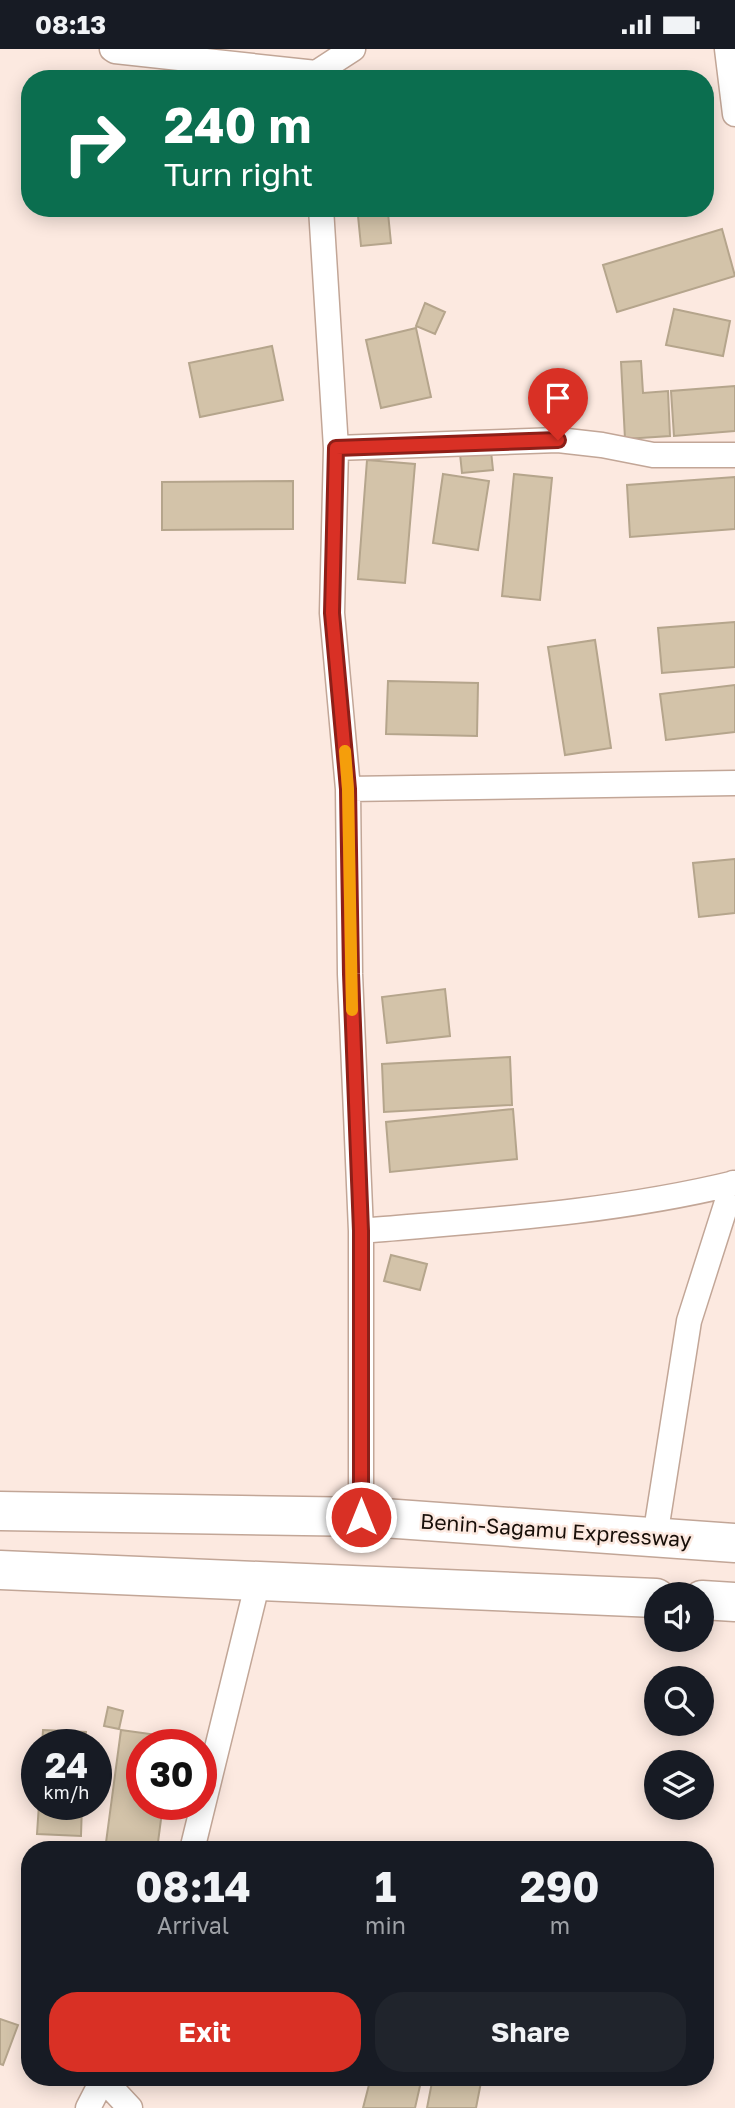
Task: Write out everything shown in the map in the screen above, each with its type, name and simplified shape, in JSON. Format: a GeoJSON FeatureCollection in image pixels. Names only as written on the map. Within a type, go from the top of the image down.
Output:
{"type":"FeatureCollection","features":[{"type":"Feature","properties":{"kind":"highway","name":"Benin-Sagamu Expressway"},"geometry":{"type":"LineString","coordinates":[[0,1511],[361,1517],[735,1543]]}},
{"type":"Feature","properties":{"kind":"highway"},"geometry":{"type":"LineString","coordinates":[[0,1570],[644,1597]]}},
{"type":"Feature","properties":{"kind":"highway"},"geometry":{"type":"LineString","coordinates":[[714,1601],[735,1602]]}},
{"type":"Feature","properties":{"kind":"street"},"geometry":{"type":"LineString","coordinates":[[112,49],[271,70]]}},
{"type":"Feature","properties":{"kind":"street"},"geometry":{"type":"LineString","coordinates":[[324,70],[353,49]]}},
{"type":"Feature","properties":{"kind":"street"},"geometry":{"type":"LineString","coordinates":[[727,49],[735,114]]}},
{"type":"Feature","properties":{"kind":"street"},"geometry":{"type":"LineString","coordinates":[[322,217],[336,448],[332,613],[348,789],[351,974],[361,1231],[361,1517]]}},
{"type":"Feature","properties":{"kind":"street"},"geometry":{"type":"LineString","coordinates":[[336,448],[558,440],[653,455],[735,455]]}},
{"type":"Feature","properties":{"kind":"street"},"geometry":{"type":"LineString","coordinates":[[348,789],[735,783]]}},
{"type":"Feature","properties":{"kind":"street"},"geometry":{"type":"LineString","coordinates":[[361,1231],[550,1216],[703,1191],[734,1183]]}},
{"type":"Feature","properties":{"kind":"street"},"geometry":{"type":"LineString","coordinates":[[654,1537],[690,1321],[734,1183]]}},
{"type":"Feature","properties":{"kind":"street"},"geometry":{"type":"LineString","coordinates":[[194,1841],[258,1581]]}},
{"type":"Feature","properties":{"kind":"street"},"geometry":{"type":"LineString","coordinates":[[88,2108],[100,2086]]}},
{"type":"Feature","properties":{"kind":"street"},"geometry":{"type":"LineString","coordinates":[[111,2086],[130,2108]]}},
{"type":"Feature","properties":{"kind":"building"},"geometry":{"type":"Polygon","coordinates":[[[358,217],[388,217],[391,243],[361,246],[358,217]]]}},
{"type":"Feature","properties":{"kind":"building"},"geometry":{"type":"Polygon","coordinates":[[[722,229],[735,276],[617,312],[603,265],[722,229]]]}},
{"type":"Feature","properties":{"kind":"building"},"geometry":{"type":"Polygon","coordinates":[[[425,303],[445,312],[435,334],[416,326],[425,303]]]}},
{"type":"Feature","properties":{"kind":"building"},"geometry":{"type":"Polygon","coordinates":[[[674,309],[730,321],[723,356],[666,345],[674,309]]]}},
{"type":"Feature","properties":{"kind":"building"},"geometry":{"type":"Polygon","coordinates":[[[416,328],[431,397],[381,408],[366,340],[416,328]]]}},
{"type":"Feature","properties":{"kind":"building"},"geometry":{"type":"Polygon","coordinates":[[[272,346],[283,400],[200,417],[189,363],[272,346]]]}},
{"type":"Feature","properties":{"kind":"building"},"geometry":{"type":"Polygon","coordinates":[[[641,361],[643,393],[668,391],[670,436],[625,439],[621,362],[641,361]]]}},
{"type":"Feature","properties":{"kind":"building"},"geometry":{"type":"Polygon","coordinates":[[[735,386],[735,431],[674,436],[671,391],[735,386]]]}},
{"type":"Feature","properties":{"kind":"building"},"geometry":{"type":"Polygon","coordinates":[[[491,451],[493,470],[462,473],[460,454],[491,451]]]}},
{"type":"Feature","properties":{"kind":"building"},"geometry":{"type":"Polygon","coordinates":[[[367,460],[415,464],[405,583],[358,579],[367,460]]]}},
{"type":"Feature","properties":{"kind":"building"},"geometry":{"type":"Polygon","coordinates":[[[443,474],[489,481],[478,550],[433,543],[443,474]]]}},
{"type":"Feature","properties":{"kind":"building"},"geometry":{"type":"Polygon","coordinates":[[[514,474],[552,478],[540,600],[502,596],[514,474]]]}},
{"type":"Feature","properties":{"kind":"building"},"geometry":{"type":"Polygon","coordinates":[[[735,477],[735,529],[630,537],[627,485],[735,477]]]}},
{"type":"Feature","properties":{"kind":"building"},"geometry":{"type":"Polygon","coordinates":[[[293,481],[293,529],[162,530],[162,482],[293,481]]]}},
{"type":"Feature","properties":{"kind":"building"},"geometry":{"type":"Polygon","coordinates":[[[735,622],[735,667],[662,673],[658,628],[735,622]]]}},
{"type":"Feature","properties":{"kind":"building"},"geometry":{"type":"Polygon","coordinates":[[[595,640],[611,748],[565,755],[548,647],[595,640]]]}},
{"type":"Feature","properties":{"kind":"building"},"geometry":{"type":"Polygon","coordinates":[[[388,681],[478,683],[477,736],[386,734],[388,681]]]}},
{"type":"Feature","properties":{"kind":"building"},"geometry":{"type":"Polygon","coordinates":[[[735,685],[735,732],[666,740],[660,694],[735,685]]]}},
{"type":"Feature","properties":{"kind":"building"},"geometry":{"type":"Polygon","coordinates":[[[735,859],[735,913],[699,917],[693,863],[735,859]]]}},
{"type":"Feature","properties":{"kind":"building"},"geometry":{"type":"Polygon","coordinates":[[[445,989],[450,1036],[387,1043],[382,997],[445,989]]]}},
{"type":"Feature","properties":{"kind":"building"},"geometry":{"type":"Polygon","coordinates":[[[510,1057],[512,1105],[384,1112],[382,1064],[510,1057]]]}},
{"type":"Feature","properties":{"kind":"building"},"geometry":{"type":"Polygon","coordinates":[[[513,1109],[517,1159],[390,1172],[386,1122],[513,1109]]]}},
{"type":"Feature","properties":{"kind":"building"},"geometry":{"type":"Polygon","coordinates":[[[391,1255],[427,1264],[420,1290],[384,1281],[391,1255]]]}},
{"type":"Feature","properties":{"kind":"building"},"geometry":{"type":"Polygon","coordinates":[[[108,1707],[123,1711],[119,1729],[104,1726],[108,1707]]]}},
{"type":"Feature","properties":{"kind":"building"},"geometry":{"type":"Polygon","coordinates":[[[121,1730],[126,1731],[126,1820],[161,1820],[158,1841],[106,1841],[109,1820],[112,1820],[112,1798],[121,1730]]]}},
{"type":"Feature","properties":{"kind":"building"},"geometry":{"type":"Polygon","coordinates":[[[38,1820],[82,1820],[81,1836],[37,1834],[38,1820]]]}},
{"type":"Feature","properties":{"kind":"building"},"geometry":{"type":"Polygon","coordinates":[[[0,2019],[18,2025],[3,2065],[0,2064],[0,2019]]]}},
{"type":"Feature","properties":{"kind":"building"},"geometry":{"type":"Polygon","coordinates":[[[369,2086],[420,2086],[415,2108],[363,2108],[369,2086]]]}},
{"type":"Feature","properties":{"kind":"building"},"geometry":{"type":"Polygon","coordinates":[[[431,2086],[480,2086],[476,2108],[427,2108],[431,2086]]]}},
{"type":"Feature","properties":{"kind":"slow traffic"},"geometry":{"type":"LineString","coordinates":[[345,751],[352,1010]]}},
{"type":"Feature","properties":{"kind":"route"},"geometry":{"type":"LineString","coordinates":[[361,1517],[361,1231],[351,974],[348,789],[332,613],[336,448],[558,440]]}}]}
